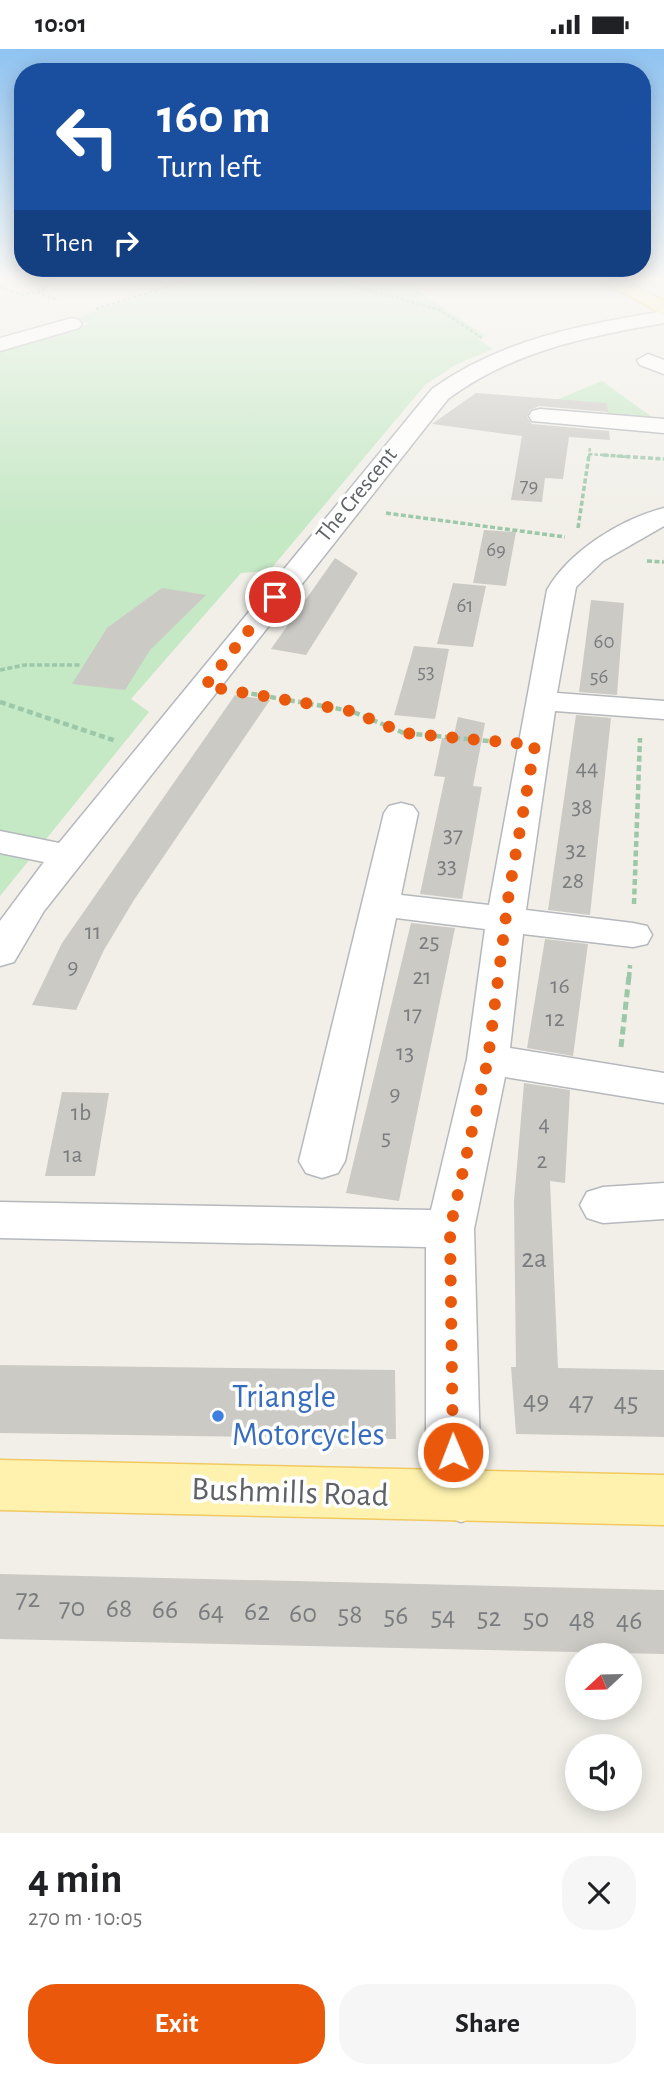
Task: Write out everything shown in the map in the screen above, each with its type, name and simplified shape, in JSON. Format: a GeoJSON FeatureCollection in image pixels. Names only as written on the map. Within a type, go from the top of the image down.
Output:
{"type":"FeatureCollection","features":[{"type":"Feature","properties":{"kind":"main road","name":"Bushmills Road"},"geometry":{"type":"LineString","coordinates":[[0,1485],[664,1500]]}},
{"type":"Feature","properties":{"kind":"street","name":"The Crescent"},"geometry":{"type":"LineString","coordinates":[[0,953],[28,906],[440,394],[457,380],[495,360]]}},
{"type":"Feature","properties":{"kind":"street"},"geometry":{"type":"LineString","coordinates":[[540,416],[664,426]]}},
{"type":"Feature","properties":{"kind":"street"},"geometry":{"type":"LineString","coordinates":[[461,1497],[453,1452],[450,1229],[488,1059],[507,920],[562,586],[607,546],[664,516]]}},
{"type":"Feature","properties":{"kind":"street"},"geometry":{"type":"LineString","coordinates":[[542,701],[652,710]]}},
{"type":"Feature","properties":{"kind":"street"},"geometry":{"type":"LineString","coordinates":[[322,1161],[401,813]]}},
{"type":"Feature","properties":{"kind":"street"},"geometry":{"type":"LineString","coordinates":[[0,842],[68,856]]}},
{"type":"Feature","properties":{"kind":"street"},"geometry":{"type":"LineString","coordinates":[[380,904],[633,935]]}},
{"type":"Feature","properties":{"kind":"street"},"geometry":{"type":"LineString","coordinates":[[488,1059],[664,1089]]}},
{"type":"Feature","properties":{"kind":"street"},"geometry":{"type":"LineString","coordinates":[[603,1205],[664,1201]]}},
{"type":"Feature","properties":{"kind":"street"},"geometry":{"type":"LineString","coordinates":[[0,1220],[450,1229]]}},
{"type":"Feature","properties":{"kind":"path"},"geometry":{"type":"LineString","coordinates":[[347,507],[576,538],[591,440],[576,439],[578,418]]}},
{"type":"Feature","properties":{"kind":"path"},"geometry":{"type":"LineString","coordinates":[[589,454],[664,459]]}},
{"type":"Feature","properties":{"kind":"path"},"geometry":{"type":"LineString","coordinates":[[0,670],[25,665],[80,665]]}},
{"type":"Feature","properties":{"kind":"path"},"geometry":{"type":"LineString","coordinates":[[205,686],[351,711],[404,733],[535,745]]}},
{"type":"Feature","properties":{"kind":"path"},"geometry":{"type":"LineString","coordinates":[[0,702],[150,753]]}},
{"type":"Feature","properties":{"kind":"path"},"geometry":{"type":"LineString","coordinates":[[617,1081],[633,935],[652,710]]}},
{"type":"Feature","properties":{"kind":"green space"},"geometry":{"type":"Polygon","coordinates":[[[0,360],[466,360],[425,385],[269,571],[241,573],[131,699],[149,712],[0,896],[0,360]]]}},
{"type":"Feature","properties":{"kind":"green space"},"geometry":{"type":"Polygon","coordinates":[[[602,381],[656,420],[606,418],[607,404],[556,400],[602,381]]]}},
{"type":"Feature","properties":{"kind":"building"},"geometry":{"type":"Polygon","coordinates":[[[476,393],[607,403],[608,412],[539,406],[530,410],[527,417],[532,424],[609,431],[610,440],[569,437],[563,479],[545,478],[542,502],[511,500],[522,436],[432,424],[476,393]]]}},
{"type":"Feature","properties":{"kind":"building"},"geometry":{"type":"Polygon","coordinates":[[[484,530],[516,532],[506,586],[473,583],[484,530]]]}},
{"type":"Feature","properties":{"kind":"building"},"geometry":{"type":"Polygon","coordinates":[[[335,558],[358,573],[306,655],[271,649],[335,558]]]}},
{"type":"Feature","properties":{"kind":"building"},"geometry":{"type":"Polygon","coordinates":[[[453,583],[486,586],[473,647],[437,644],[453,583]]]}},
{"type":"Feature","properties":{"kind":"building"},"geometry":{"type":"Polygon","coordinates":[[[162,588],[206,595],[150,650],[125,690],[72,684],[107,628],[162,588]]]}},
{"type":"Feature","properties":{"kind":"building"},"geometry":{"type":"Polygon","coordinates":[[[591,600],[624,603],[617,695],[579,692],[591,600]]]}},
{"type":"Feature","properties":{"kind":"building"},"geometry":{"type":"Polygon","coordinates":[[[414,646],[449,649],[435,719],[394,715],[414,646]]]}},
{"type":"Feature","properties":{"kind":"building"},"geometry":{"type":"Polygon","coordinates":[[[235,695],[270,700],[134,900],[104,950],[76,1010],[32,1005],[62,943],[235,695]]]}},
{"type":"Feature","properties":{"kind":"building"},"geometry":{"type":"Polygon","coordinates":[[[576,715],[611,718],[590,915],[548,910],[576,715]]]}},
{"type":"Feature","properties":{"kind":"building"},"geometry":{"type":"Polygon","coordinates":[[[458,717],[485,723],[473,786],[482,787],[462,899],[420,894],[445,777],[434,776],[442,738],[453,739],[458,717]]]}},
{"type":"Feature","properties":{"kind":"building"},"geometry":{"type":"Polygon","coordinates":[[[411,923],[455,928],[399,1201],[346,1193],[411,923]]]}},
{"type":"Feature","properties":{"kind":"building"},"geometry":{"type":"Polygon","coordinates":[[[545,939],[588,944],[573,1056],[527,1048],[545,939]]]}},
{"type":"Feature","properties":{"kind":"building"},"geometry":{"type":"Polygon","coordinates":[[[524,1083],[570,1090],[565,1183],[550,1181],[558,1368],[664,1370],[664,1437],[516,1434],[511,1367],[516,1367],[514,1201],[524,1083]]]}},
{"type":"Feature","properties":{"kind":"building"},"geometry":{"type":"Polygon","coordinates":[[[62,1092],[109,1093],[95,1176],[45,1176],[62,1092]]]}},
{"type":"Feature","properties":{"kind":"building"},"geometry":{"type":"Polygon","coordinates":[[[0,1365],[395,1370],[396,1439],[0,1433],[0,1365]]]}},
{"type":"Feature","properties":{"kind":"building"},"geometry":{"type":"Polygon","coordinates":[[[0,1574],[664,1590],[664,1654],[642,1654],[642,1643],[565,1643],[565,1652],[0,1639],[0,1574]]]}},
{"type":"Feature","properties":{"kind":"place","name":"Triangle Motorcycles"},"geometry":{"type":"Point","coordinates":[218,1416]}},
{"type":"Feature","properties":{"kind":"route"},"geometry":{"type":"LineString","coordinates":[[275,597],[205,686],[351,711],[404,733],[535,745],[509,892],[488,1059],[450,1229],[453,1452]]}}]}
